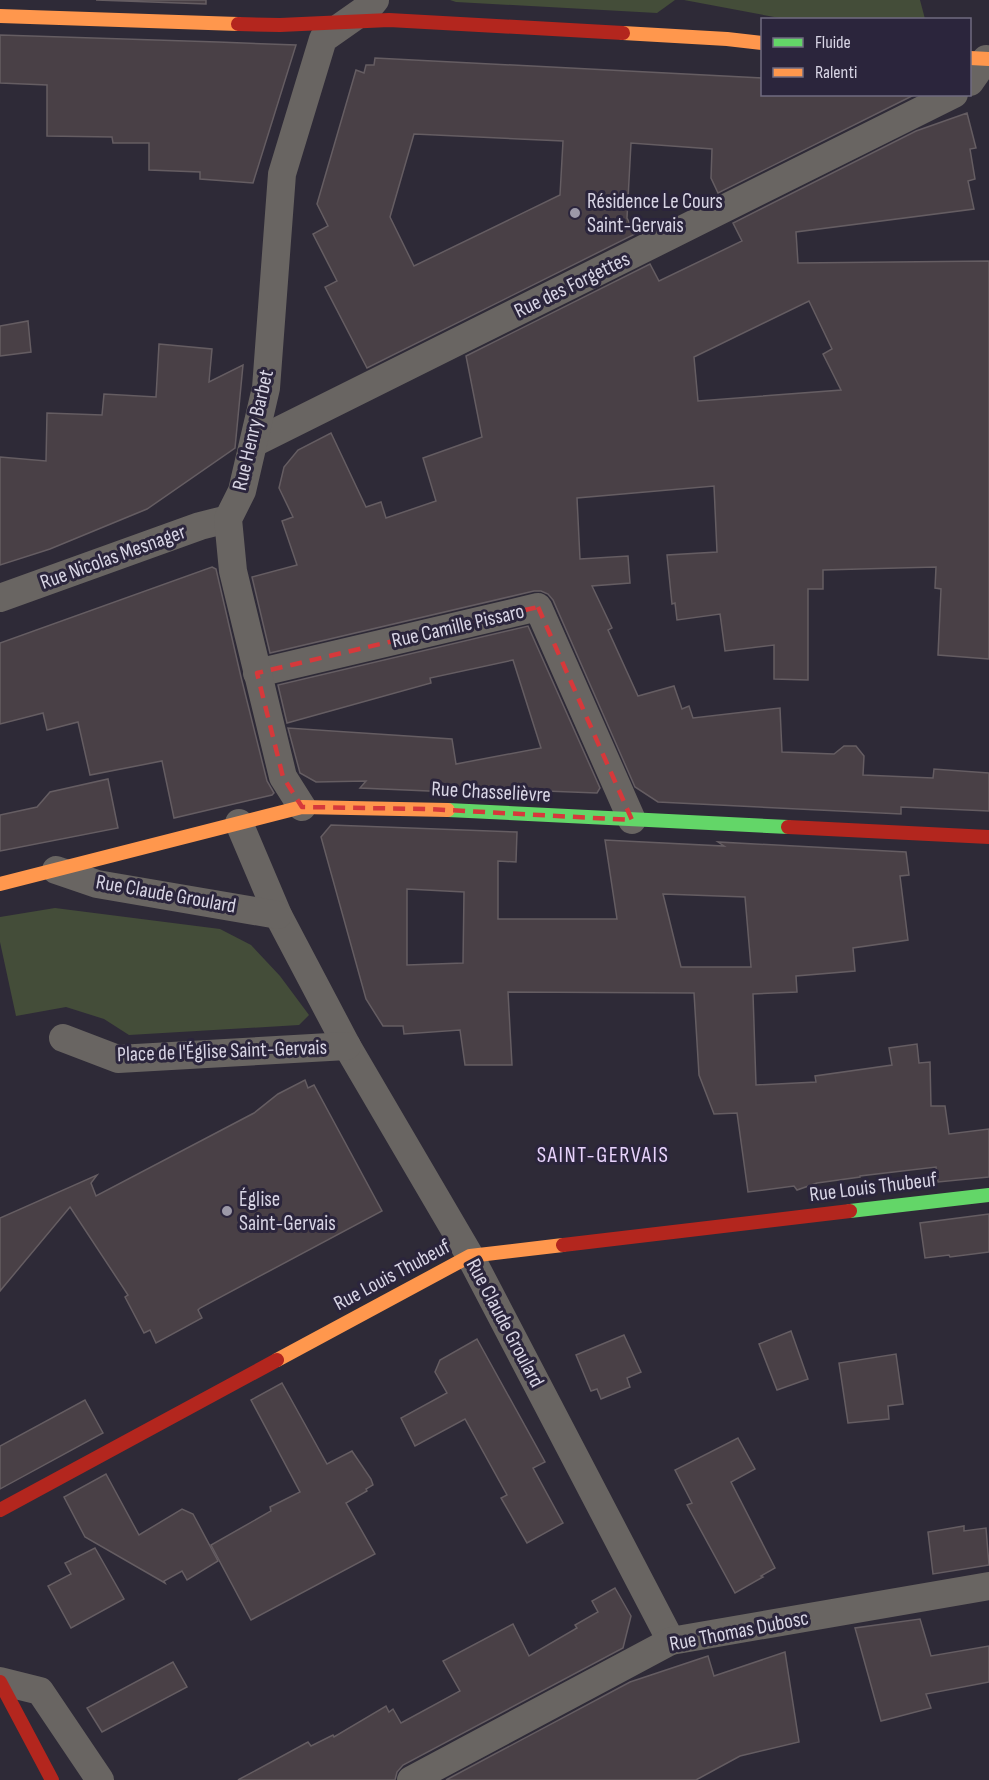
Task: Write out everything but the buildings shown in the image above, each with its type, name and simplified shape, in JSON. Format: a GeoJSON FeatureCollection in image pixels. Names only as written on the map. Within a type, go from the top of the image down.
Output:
{"type":"FeatureCollection","features":[{"type":"Feature","properties":{"kind":"street","name":"Rue Henry Barbet"},"geometry":{"type":"LineString","coordinates":[[302,807],[283,777],[233,571],[228,519],[242,491],[266,388],[282,174],[323,39],[370,6],[375,0]]}},
{"type":"Feature","properties":{"kind":"street"},"geometry":{"type":"LineString","coordinates":[[0,16],[280,25],[389,20],[761,43]]}},
{"type":"Feature","properties":{"kind":"street"},"geometry":{"type":"LineString","coordinates":[[971,78],[981,58]]}},
{"type":"Feature","properties":{"kind":"street","name":"Rue des Forgettes"},"geometry":{"type":"LineString","coordinates":[[254,443],[950,96]]}},
{"type":"Feature","properties":{"kind":"street","name":"Rue Nicolas Mesnager"},"geometry":{"type":"LineString","coordinates":[[0,598],[200,526],[228,519]]}},
{"type":"Feature","properties":{"kind":"street","name":"Rue Camille Pissaro"},"geometry":{"type":"LineString","coordinates":[[257,673],[538,607],[633,820]]}},
{"type":"Feature","properties":{"kind":"street","name":"Rue Chasselièvre"},"geometry":{"type":"LineString","coordinates":[[0,884],[302,807],[428,809],[989,837]]}},
{"type":"Feature","properties":{"kind":"street","name":"Rue Claude Groulard"},"geometry":{"type":"LineString","coordinates":[[239,823],[278,915],[347,1046],[470,1256],[670,1641]]}},
{"type":"Feature","properties":{"kind":"street","name":"Rue Claude Groulard"},"geometry":{"type":"LineString","coordinates":[[56,870],[96,884],[278,915]]}},
{"type":"Feature","properties":{"kind":"street","name":"Place de l'Église Saint-Gervais"},"geometry":{"type":"LineString","coordinates":[[63,1038],[118,1059],[347,1046]]}},
{"type":"Feature","properties":{"kind":"street","name":"Rue Louis Thubeuf"},"geometry":{"type":"LineString","coordinates":[[0,1510],[470,1256],[989,1195]]}},
{"type":"Feature","properties":{"kind":"street","name":"Rue Thomas Dubosc"},"geometry":{"type":"LineString","coordinates":[[411,1780],[670,1641],[989,1586]]}},
{"type":"Feature","properties":{"kind":"street"},"geometry":{"type":"LineString","coordinates":[[0,1682],[52,1780]]}},
{"type":"Feature","properties":{"kind":"street"},"geometry":{"type":"LineString","coordinates":[[0,1682],[40,1691],[100,1780]]}},
{"type":"Feature","properties":{"kind":"highlighted area"},"geometry":{"type":"Polygon","coordinates":[[[538,607],[632,820],[428,809],[302,807],[283,777],[257,673],[538,607]]]}},
{"type":"Feature","properties":{"kind":"green space"},"geometry":{"type":"Polygon","coordinates":[[[450,0],[675,0],[657,13],[450,0]]]}},
{"type":"Feature","properties":{"kind":"green space"},"geometry":{"type":"Polygon","coordinates":[[[684,0],[920,0],[925,18],[780,18],[684,0]]]}},
{"type":"Feature","properties":{"kind":"green space"},"geometry":{"type":"Polygon","coordinates":[[[55,908],[220,929],[251,945],[280,976],[309,1015],[299,1025],[129,1035],[104,1019],[66,1007],[16,1016],[0,942],[0,917],[55,908]]]}},
{"type":"Feature","properties":{"kind":"traffic: fast"},"geometry":{"type":"LineString","coordinates":[[448,810],[788,827]]}},
{"type":"Feature","properties":{"kind":"traffic: fast"},"geometry":{"type":"LineString","coordinates":[[850,1211],[989,1195]]}},
{"type":"Feature","properties":{"kind":"traffic: slow"},"geometry":{"type":"LineString","coordinates":[[0,16],[238,24]]}},
{"type":"Feature","properties":{"kind":"traffic: slow"},"geometry":{"type":"LineString","coordinates":[[623,33],[761,43]]}},
{"type":"Feature","properties":{"kind":"traffic: slow"},"geometry":{"type":"LineString","coordinates":[[971,58],[989,59]]}},
{"type":"Feature","properties":{"kind":"traffic: slow"},"geometry":{"type":"LineString","coordinates":[[0,884],[302,807],[448,810]]}},
{"type":"Feature","properties":{"kind":"traffic: slow"},"geometry":{"type":"LineString","coordinates":[[277,1360],[470,1256],[563,1245]]}},
{"type":"Feature","properties":{"kind":"traffic: jam"},"geometry":{"type":"LineString","coordinates":[[238,24],[280,25],[389,20],[623,33]]}},
{"type":"Feature","properties":{"kind":"traffic: jam"},"geometry":{"type":"LineString","coordinates":[[788,827],[989,837]]}},
{"type":"Feature","properties":{"kind":"traffic: jam"},"geometry":{"type":"LineString","coordinates":[[563,1245],[850,1211]]}},
{"type":"Feature","properties":{"kind":"traffic: jam"},"geometry":{"type":"LineString","coordinates":[[0,1510],[277,1360]]}},
{"type":"Feature","properties":{"kind":"traffic: jam"},"geometry":{"type":"LineString","coordinates":[[0,1682],[52,1780]]}},
{"type":"Feature","properties":{"kind":"place","name":"Résidence Le Cours Saint-Gervais"},"geometry":{"type":"Point","coordinates":[575,213]}},
{"type":"Feature","properties":{"kind":"place","name":"Église Saint-Gervais"},"geometry":{"type":"Point","coordinates":[227,1211]}},
{"type":"Feature","properties":{"kind":"district","name":"SAINT-GERVAIS"},"geometry":{"type":"Point","coordinates":[603,1155]}}]}
